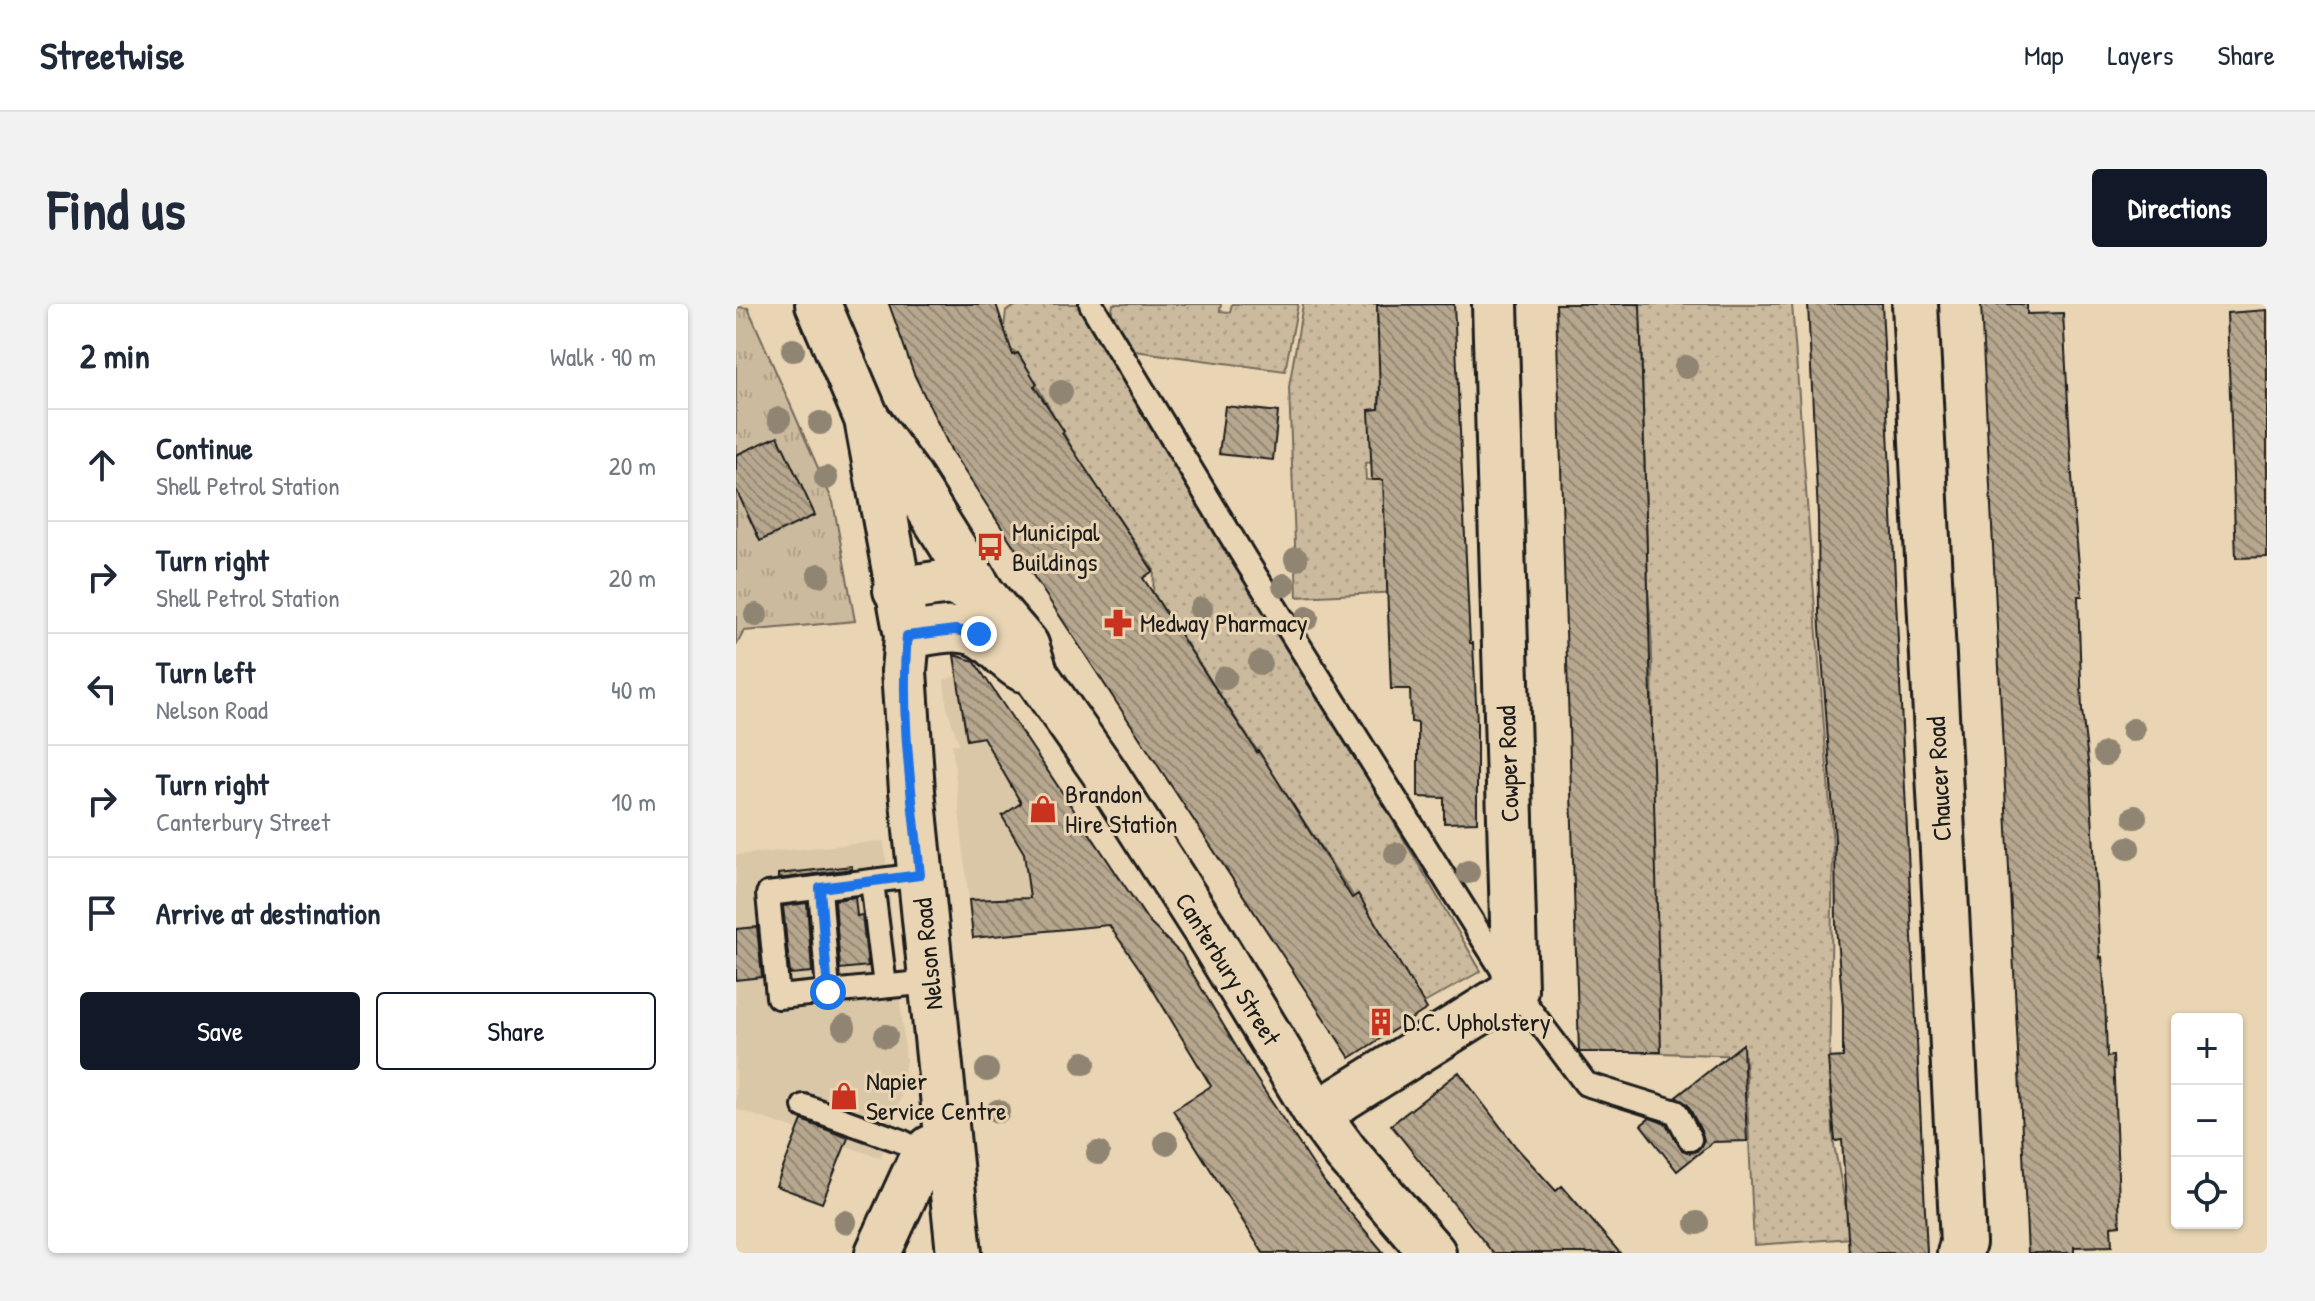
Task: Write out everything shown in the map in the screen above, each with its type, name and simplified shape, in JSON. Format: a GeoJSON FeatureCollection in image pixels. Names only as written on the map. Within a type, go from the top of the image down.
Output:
{"type":"FeatureCollection","features":[{"type":"Feature","properties":{"kind":"street","name":"Canterbury Street"},"geometry":{"type":"LineString","coordinates":[[818,304],[867,419],[909,477],[983,595],[1026,645],[1036,675],[1080,735],[1147,838],[1317,1114],[1346,1153],[1433,1253]]}},
{"type":"Feature","properties":{"kind":"street","name":"Cowper Road"},"geometry":{"type":"LineString","coordinates":[[1495,304],[1515,990]]}},
{"type":"Feature","properties":{"kind":"street","name":"Chaucer Road"},"geometry":{"type":"LineString","coordinates":[[1915,304],[1963,1243],[1960,1253]]}},
{"type":"Feature","properties":{"kind":"street","name":"Nelson Road"},"geometry":{"type":"LineString","coordinates":[[867,419],[896,590],[907,636],[904,671],[907,725],[931,982],[936,1149],[959,1253]]}},
{"type":"Feature","properties":{"kind":"street"},"geometry":{"type":"LineString","coordinates":[[896,590],[949,582],[983,595]]}},
{"type":"Feature","properties":{"kind":"street","name":"Canterbury Street"},"geometry":{"type":"LineString","coordinates":[[907,636],[947,630],[973,631],[989,640],[1016,665],[1036,675]]}},
{"type":"Feature","properties":{"kind":"street"},"geometry":{"type":"LineString","coordinates":[[1317,1114],[1515,990]]}},
{"type":"Feature","properties":{"kind":"street"},"geometry":{"type":"LineString","coordinates":[[878,1253],[936,1149]]}},
{"type":"Feature","properties":{"kind":"lane"},"geometry":{"type":"LineString","coordinates":[[1091,304],[1245,559],[1515,990],[1586,1084],[1676,1112],[1690,1139]]}},
{"type":"Feature","properties":{"kind":"lane"},"geometry":{"type":"LineString","coordinates":[[920,875],[768,894],[778,997],[931,982]]}},
{"type":"Feature","properties":{"kind":"lane"},"geometry":{"type":"LineString","coordinates":[[872,882],[885,986]]}},
{"type":"Feature","properties":{"kind":"lane"},"geometry":{"type":"LineString","coordinates":[[820,888],[828,992]]}},
{"type":"Feature","properties":{"kind":"lane"},"geometry":{"type":"LineString","coordinates":[[804,1106],[901,1141],[936,1149]]}},
{"type":"Feature","properties":{"kind":"shaded area","name":"Brandon Hire Station"},"geometry":{"type":"Polygon","coordinates":[[[975,669],[1149,922],[973,938],[952,744],[959,744],[947,707],[944,680],[975,669]]]}},
{"type":"Feature","properties":{"kind":"shaded area"},"geometry":{"type":"Polygon","coordinates":[[[884,841],[906,1059],[900,1100],[881,1158],[736,1109],[736,855],[884,841]]]}},
{"type":"Feature","properties":{"kind":"green space"},"geometry":{"type":"Polygon","coordinates":[[[1019,304],[1079,304],[1205,500],[1481,971],[1424,1003],[1153,593],[1154,570],[1080,462],[1028,370],[1017,353],[1003,346],[997,331],[1004,328],[1006,311],[1019,304]]]}},
{"type":"Feature","properties":{"kind":"green space"},"geometry":{"type":"Polygon","coordinates":[[[1113,304],[1221,304],[1220,311],[1230,312],[1232,304],[1298,304],[1285,371],[1127,350],[1110,323],[1113,304]]]}},
{"type":"Feature","properties":{"kind":"green space"},"geometry":{"type":"Polygon","coordinates":[[[1303,304],[1383,304],[1377,305],[1377,324],[1414,324],[1416,390],[1379,392],[1379,409],[1369,410],[1388,461],[1365,463],[1366,480],[1418,479],[1384,498],[1385,532],[1419,532],[1421,591],[1297,597],[1289,387],[1303,304]]]}},
{"type":"Feature","properties":{"kind":"green space"},"geometry":{"type":"Polygon","coordinates":[[[1638,304],[1792,304],[1833,847],[1829,1076],[1834,1145],[1852,1238],[1754,1245],[1745,1056],[1632,1052],[1652,708],[1638,304]]]}},
{"type":"Feature","properties":{"kind":"green space"},"geometry":{"type":"Polygon","coordinates":[[[736,307],[748,308],[833,502],[855,621],[744,631],[736,646],[736,307]]]}},
{"type":"Feature","properties":{"kind":"building"},"geometry":{"type":"Polygon","coordinates":[[[889,304],[996,304],[1013,355],[1018,353],[1037,384],[1034,386],[1064,431],[1062,433],[1153,571],[1143,578],[1352,898],[1358,894],[1427,1009],[1350,1058],[952,452],[914,374],[889,304]]]}},
{"type":"Feature","properties":{"kind":"building"},"geometry":{"type":"Polygon","coordinates":[[[1454,304],[1470,643],[1473,643],[1477,723],[1477,822],[1444,823],[1444,798],[1418,797],[1418,723],[1411,722],[1410,689],[1391,689],[1383,480],[1372,480],[1369,410],[1379,409],[1377,305],[1454,304]]]}},
{"type":"Feature","properties":{"kind":"building"},"geometry":{"type":"Polygon","coordinates":[[[1556,304],[1640,304],[1661,1052],[1579,1052],[1556,304]]]}},
{"type":"Feature","properties":{"kind":"building"},"geometry":{"type":"Polygon","coordinates":[[[1808,304],[1882,304],[1927,1253],[1849,1253],[1842,1140],[1835,1141],[1828,1058],[1843,1057],[1843,1007],[1819,613],[1818,515],[1808,304]]]}},
{"type":"Feature","properties":{"kind":"building"},"geometry":{"type":"Polygon","coordinates":[[[1981,304],[2027,304],[2027,314],[2063,313],[2082,596],[2078,596],[2082,710],[2090,778],[2107,1057],[2113,1056],[2120,1225],[2111,1226],[2112,1246],[2074,1247],[2074,1253],[2028,1253],[1981,304]]]}},
{"type":"Feature","properties":{"kind":"building"},"geometry":{"type":"Polygon","coordinates":[[[2267,310],[2267,557],[2236,558],[2227,313],[2267,310]]]}},
{"type":"Feature","properties":{"kind":"building"},"geometry":{"type":"Polygon","coordinates":[[[1225,406],[1278,412],[1273,460],[1219,454],[1225,406]]]}},
{"type":"Feature","properties":{"kind":"building"},"geometry":{"type":"Polygon","coordinates":[[[778,436],[815,515],[760,541],[736,489],[736,455],[778,436]]]}},
{"type":"Feature","properties":{"kind":"building"},"geometry":{"type":"Polygon","coordinates":[[[954,655],[974,661],[1149,922],[1181,954],[1246,1063],[1325,1183],[1384,1253],[1263,1253],[1173,1110],[1211,1086],[1144,975],[1109,925],[973,938],[969,900],[1030,898],[1024,853],[1002,816],[1021,803],[983,737],[967,740],[954,655]]]}},
{"type":"Feature","properties":{"kind":"building"},"geometry":{"type":"Polygon","coordinates":[[[852,866],[852,869],[778,879],[778,874],[852,866]]]}},
{"type":"Feature","properties":{"kind":"building"},"geometry":{"type":"Polygon","coordinates":[[[855,897],[857,916],[862,915],[868,966],[840,969],[835,900],[855,897]]]}},
{"type":"Feature","properties":{"kind":"building"},"geometry":{"type":"Polygon","coordinates":[[[807,903],[812,972],[790,974],[783,906],[807,903]]]}},
{"type":"Feature","properties":{"kind":"building"},"geometry":{"type":"Polygon","coordinates":[[[757,927],[762,977],[736,980],[736,929],[757,927]]]}},
{"type":"Feature","properties":{"kind":"building"},"geometry":{"type":"Polygon","coordinates":[[[1743,1044],[1747,1141],[1713,1142],[1677,1171],[1641,1125],[1650,1118],[1666,1124],[1682,1150],[1690,1153],[1697,1151],[1704,1140],[1702,1133],[1688,1105],[1676,1097],[1743,1044]]]}},
{"type":"Feature","properties":{"kind":"building"},"geometry":{"type":"Polygon","coordinates":[[[1459,1072],[1516,1147],[1556,1191],[1562,1186],[1620,1253],[1493,1253],[1391,1125],[1459,1072]]]}},
{"type":"Feature","properties":{"kind":"building"},"geometry":{"type":"Polygon","coordinates":[[[802,1120],[848,1138],[822,1203],[776,1186],[802,1120]]]}},
{"type":"Feature","properties":{"kind":"place","name":"Municipal Buildings"},"geometry":{"type":"Point","coordinates":[990,547]}},
{"type":"Feature","properties":{"kind":"place","name":"Medway Pharmacy"},"geometry":{"type":"Point","coordinates":[1118,623]}},
{"type":"Feature","properties":{"kind":"place","name":"Brandon Hire Station"},"geometry":{"type":"Point","coordinates":[1043,809]}},
{"type":"Feature","properties":{"kind":"place","name":"D.C. Upholstery"},"geometry":{"type":"Point","coordinates":[1381,1022]}},
{"type":"Feature","properties":{"kind":"place","name":"Napier Service Centre"},"geometry":{"type":"Point","coordinates":[844,1096]}},
{"type":"Feature","properties":{"kind":"route"},"geometry":{"type":"LineString","coordinates":[[828,992],[820,888],[920,875],[904,671],[907,636],[955,630],[979,634]]}}]}
